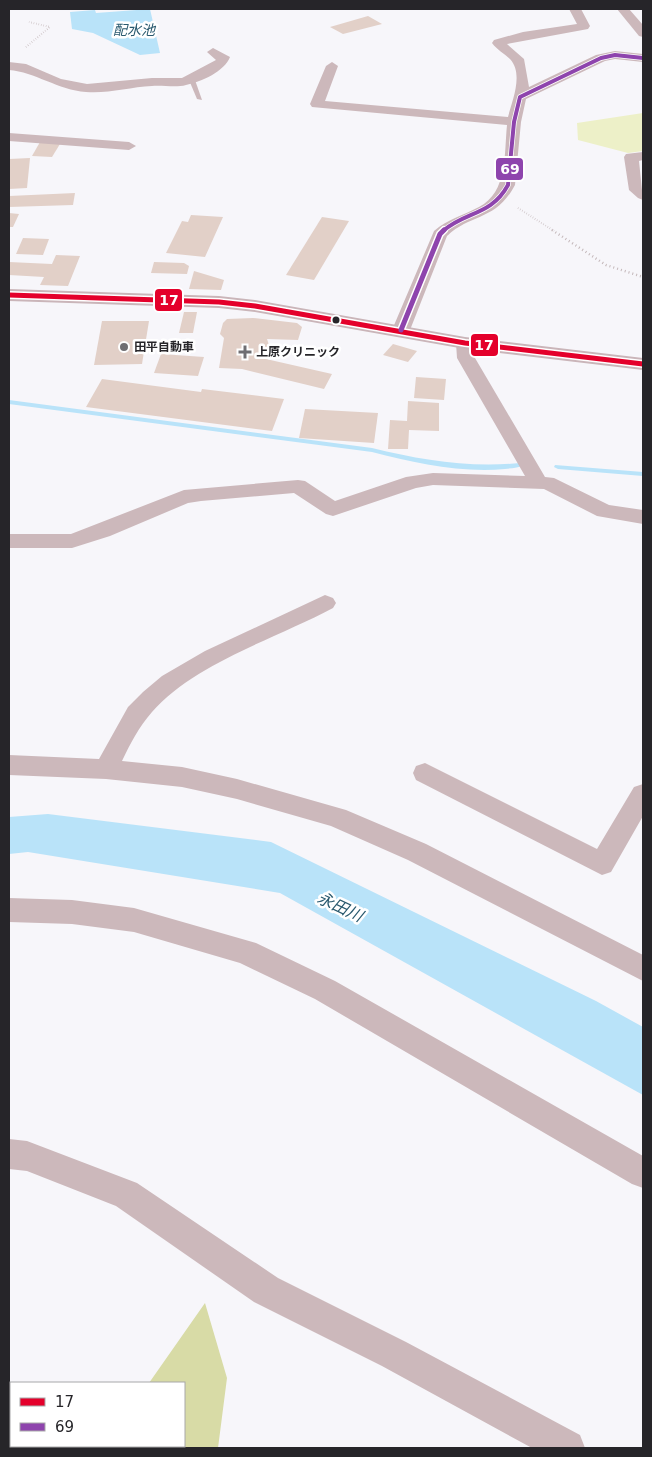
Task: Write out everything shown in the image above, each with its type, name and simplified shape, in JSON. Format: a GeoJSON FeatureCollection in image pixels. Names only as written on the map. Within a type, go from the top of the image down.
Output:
{"type":"FeatureCollection","features":[{"type":"Feature","properties":{"kind":"main road"},"geometry":{"type":"LineString","coordinates":[[9,295],[219,302],[401,330],[465,343],[643,364]]}},
{"type":"Feature","properties":{"kind":"street"},"geometry":{"type":"LineString","coordinates":[[523,96],[522,74],[518,59],[498,43],[524,36],[584,26],[575,9]]}},
{"type":"Feature","properties":{"kind":"street"},"geometry":{"type":"LineString","coordinates":[[623,9],[643,33]]}},
{"type":"Feature","properties":{"kind":"street"},"geometry":{"type":"LineString","coordinates":[[9,66],[22,67],[57,82],[87,88],[192,80],[222,62],[224,57],[213,52]]}},
{"type":"Feature","properties":{"kind":"street"},"geometry":{"type":"LineString","coordinates":[[401,330],[440,234],[449,226],[487,209],[499,199],[508,185],[514,122],[520,97],[601,58],[615,55],[643,58]]}},
{"type":"Feature","properties":{"kind":"street"},"geometry":{"type":"LineString","coordinates":[[332,66],[317,104],[514,122]]}},
{"type":"Feature","properties":{"kind":"street"},"geometry":{"type":"LineString","coordinates":[[9,137],[130,146]]}},
{"type":"Feature","properties":{"kind":"street"},"geometry":{"type":"LineString","coordinates":[[643,156],[631,157],[636,190],[643,195]]}},
{"type":"Feature","properties":{"kind":"street"},"geometry":{"type":"LineString","coordinates":[[465,343],[466,358],[539,483]]}},
{"type":"Feature","properties":{"kind":"street"},"geometry":{"type":"LineString","coordinates":[[9,541],[72,541],[103,531],[184,497],[201,494],[298,486],[332,509],[414,482],[433,480],[547,483],[604,511],[643,517]]}},
{"type":"Feature","properties":{"kind":"street"},"geometry":{"type":"LineString","coordinates":[[106,769],[121,736],[150,699],[211,658],[325,603]]}},
{"type":"Feature","properties":{"kind":"street"},"geometry":{"type":"LineString","coordinates":[[9,765],[106,769],[192,779],[337,817],[417,852],[643,969]]}},
{"type":"Feature","properties":{"kind":"street"},"geometry":{"type":"LineString","coordinates":[[425,773],[602,864],[643,794]]}},
{"type":"Feature","properties":{"kind":"street"},"geometry":{"type":"LineString","coordinates":[[9,910],[72,912],[134,920],[246,952],[325,990],[643,1173]]}},
{"type":"Feature","properties":{"kind":"street"},"geometry":{"type":"LineString","coordinates":[[9,1154],[27,1156],[126,1194],[266,1290],[394,1354],[567,1448]]}},
{"type":"Feature","properties":{"kind":"lane"},"geometry":{"type":"LineString","coordinates":[[192,80],[200,99]]}},
{"type":"Feature","properties":{"kind":"path"},"geometry":{"type":"LineString","coordinates":[[22,50],[50,27],[29,22]]}},
{"type":"Feature","properties":{"kind":"path"},"geometry":{"type":"LineString","coordinates":[[499,199],[524,210],[606,265],[643,277]]}},
{"type":"Feature","properties":{"kind":"green space"},"geometry":{"type":"Polygon","coordinates":[[[643,113],[643,151],[628,153],[578,140],[577,123],[643,113]]]}},
{"type":"Feature","properties":{"kind":"green space"},"geometry":{"type":"Polygon","coordinates":[[[205,1303],[227,1378],[218,1448],[9,1448],[10,1398],[10,1447],[185,1447],[185,1382],[150,1382],[205,1303]]]}},
{"type":"Feature","properties":{"kind":"water","name":"配水池"},"geometry":{"type":"Polygon","coordinates":[[[150,9],[160,53],[140,55],[93,33],[72,29],[70,12],[95,10],[96,13],[150,9]]]}},
{"type":"Feature","properties":{"kind":"water","name":"永田川"},"geometry":{"type":"Polygon","coordinates":[[[48,814],[271,842],[596,1001],[643,1027],[643,1095],[280,893],[28,852],[9,854],[9,817],[48,814]]]}},
{"type":"Feature","properties":{"kind":"building"},"geometry":{"type":"Polygon","coordinates":[[[368,16],[382,24],[343,34],[330,27],[368,16]]]}},
{"type":"Feature","properties":{"kind":"building"},"geometry":{"type":"Polygon","coordinates":[[[40,142],[60,144],[52,157],[32,156],[40,142]]]}},
{"type":"Feature","properties":{"kind":"building"},"geometry":{"type":"Polygon","coordinates":[[[30,158],[27,188],[9,189],[9,159],[30,158]]]}},
{"type":"Feature","properties":{"kind":"building"},"geometry":{"type":"Polygon","coordinates":[[[75,193],[73,205],[9,207],[9,196],[75,193]]]}},
{"type":"Feature","properties":{"kind":"building"},"geometry":{"type":"Polygon","coordinates":[[[9,213],[19,214],[13,227],[9,227],[9,213]]]}},
{"type":"Feature","properties":{"kind":"building"},"geometry":{"type":"Polygon","coordinates":[[[191,215],[223,217],[205,257],[166,253],[182,221],[188,222],[191,215]]]}},
{"type":"Feature","properties":{"kind":"building"},"geometry":{"type":"Polygon","coordinates":[[[322,217],[349,221],[314,280],[286,275],[322,217]]]}},
{"type":"Feature","properties":{"kind":"building"},"geometry":{"type":"Polygon","coordinates":[[[23,238],[49,239],[43,255],[16,254],[23,238]]]}},
{"type":"Feature","properties":{"kind":"building"},"geometry":{"type":"Polygon","coordinates":[[[56,255],[80,256],[68,286],[40,285],[44,277],[9,275],[9,262],[52,264],[56,255]]]}},
{"type":"Feature","properties":{"kind":"building"},"geometry":{"type":"Polygon","coordinates":[[[154,262],[184,263],[189,266],[187,274],[151,273],[154,262]]]}},
{"type":"Feature","properties":{"kind":"building"},"geometry":{"type":"Polygon","coordinates":[[[194,271],[224,280],[221,290],[189,289],[194,271]]]}},
{"type":"Feature","properties":{"kind":"building"},"geometry":{"type":"Polygon","coordinates":[[[184,312],[197,312],[193,333],[179,333],[184,312]]]}},
{"type":"Feature","properties":{"kind":"building","name":"上原クリニック"},"geometry":{"type":"Polygon","coordinates":[[[253,318],[297,323],[302,327],[298,340],[267,339],[269,345],[266,359],[332,374],[324,389],[242,369],[219,368],[224,338],[220,334],[223,323],[227,319],[253,318]]]}},
{"type":"Feature","properties":{"kind":"building"},"geometry":{"type":"Polygon","coordinates":[[[102,321],[149,321],[142,364],[94,365],[102,321]]]}},
{"type":"Feature","properties":{"kind":"building"},"geometry":{"type":"Polygon","coordinates":[[[393,344],[417,351],[408,362],[383,355],[393,344]]]}},
{"type":"Feature","properties":{"kind":"building"},"geometry":{"type":"Polygon","coordinates":[[[161,354],[204,357],[198,376],[154,373],[161,354]]]}},
{"type":"Feature","properties":{"kind":"building"},"geometry":{"type":"Polygon","coordinates":[[[416,377],[446,379],[444,400],[414,398],[416,377]]]}},
{"type":"Feature","properties":{"kind":"building"},"geometry":{"type":"Polygon","coordinates":[[[102,379],[201,392],[202,389],[284,399],[272,431],[86,407],[102,379]]]}},
{"type":"Feature","properties":{"kind":"building"},"geometry":{"type":"Polygon","coordinates":[[[408,401],[439,403],[439,431],[409,430],[408,449],[388,449],[390,420],[407,421],[408,401]]]}},
{"type":"Feature","properties":{"kind":"building"},"geometry":{"type":"Polygon","coordinates":[[[305,409],[378,413],[374,443],[299,438],[305,409]]]}},
{"type":"Feature","properties":{"kind":"waterway"},"geometry":{"type":"LineString","coordinates":[[9,402],[372,450],[446,465],[464,467],[520,465]]}},
{"type":"Feature","properties":{"kind":"waterway"},"geometry":{"type":"LineString","coordinates":[[558,467],[643,474]]}},
{"type":"Feature","properties":{"kind":"transit line","name":"69"},"geometry":{"type":"LineString","coordinates":[[401,330],[440,234],[449,226],[487,209],[503,194],[508,185],[514,122],[520,97],[601,58],[615,55],[643,58]]}},
{"type":"Feature","properties":{"kind":"transit line","name":"17"},"geometry":{"type":"LineString","coordinates":[[9,295],[219,302],[255,306],[465,343],[643,364]]}},
{"type":"Feature","properties":{"kind":"place","name":"田平自動車"},"geometry":{"type":"Point","coordinates":[124,347]}},
{"type":"Feature","properties":{"kind":"place","name":"上原クリニック"},"geometry":{"type":"Point","coordinates":[245,352]}}]}
